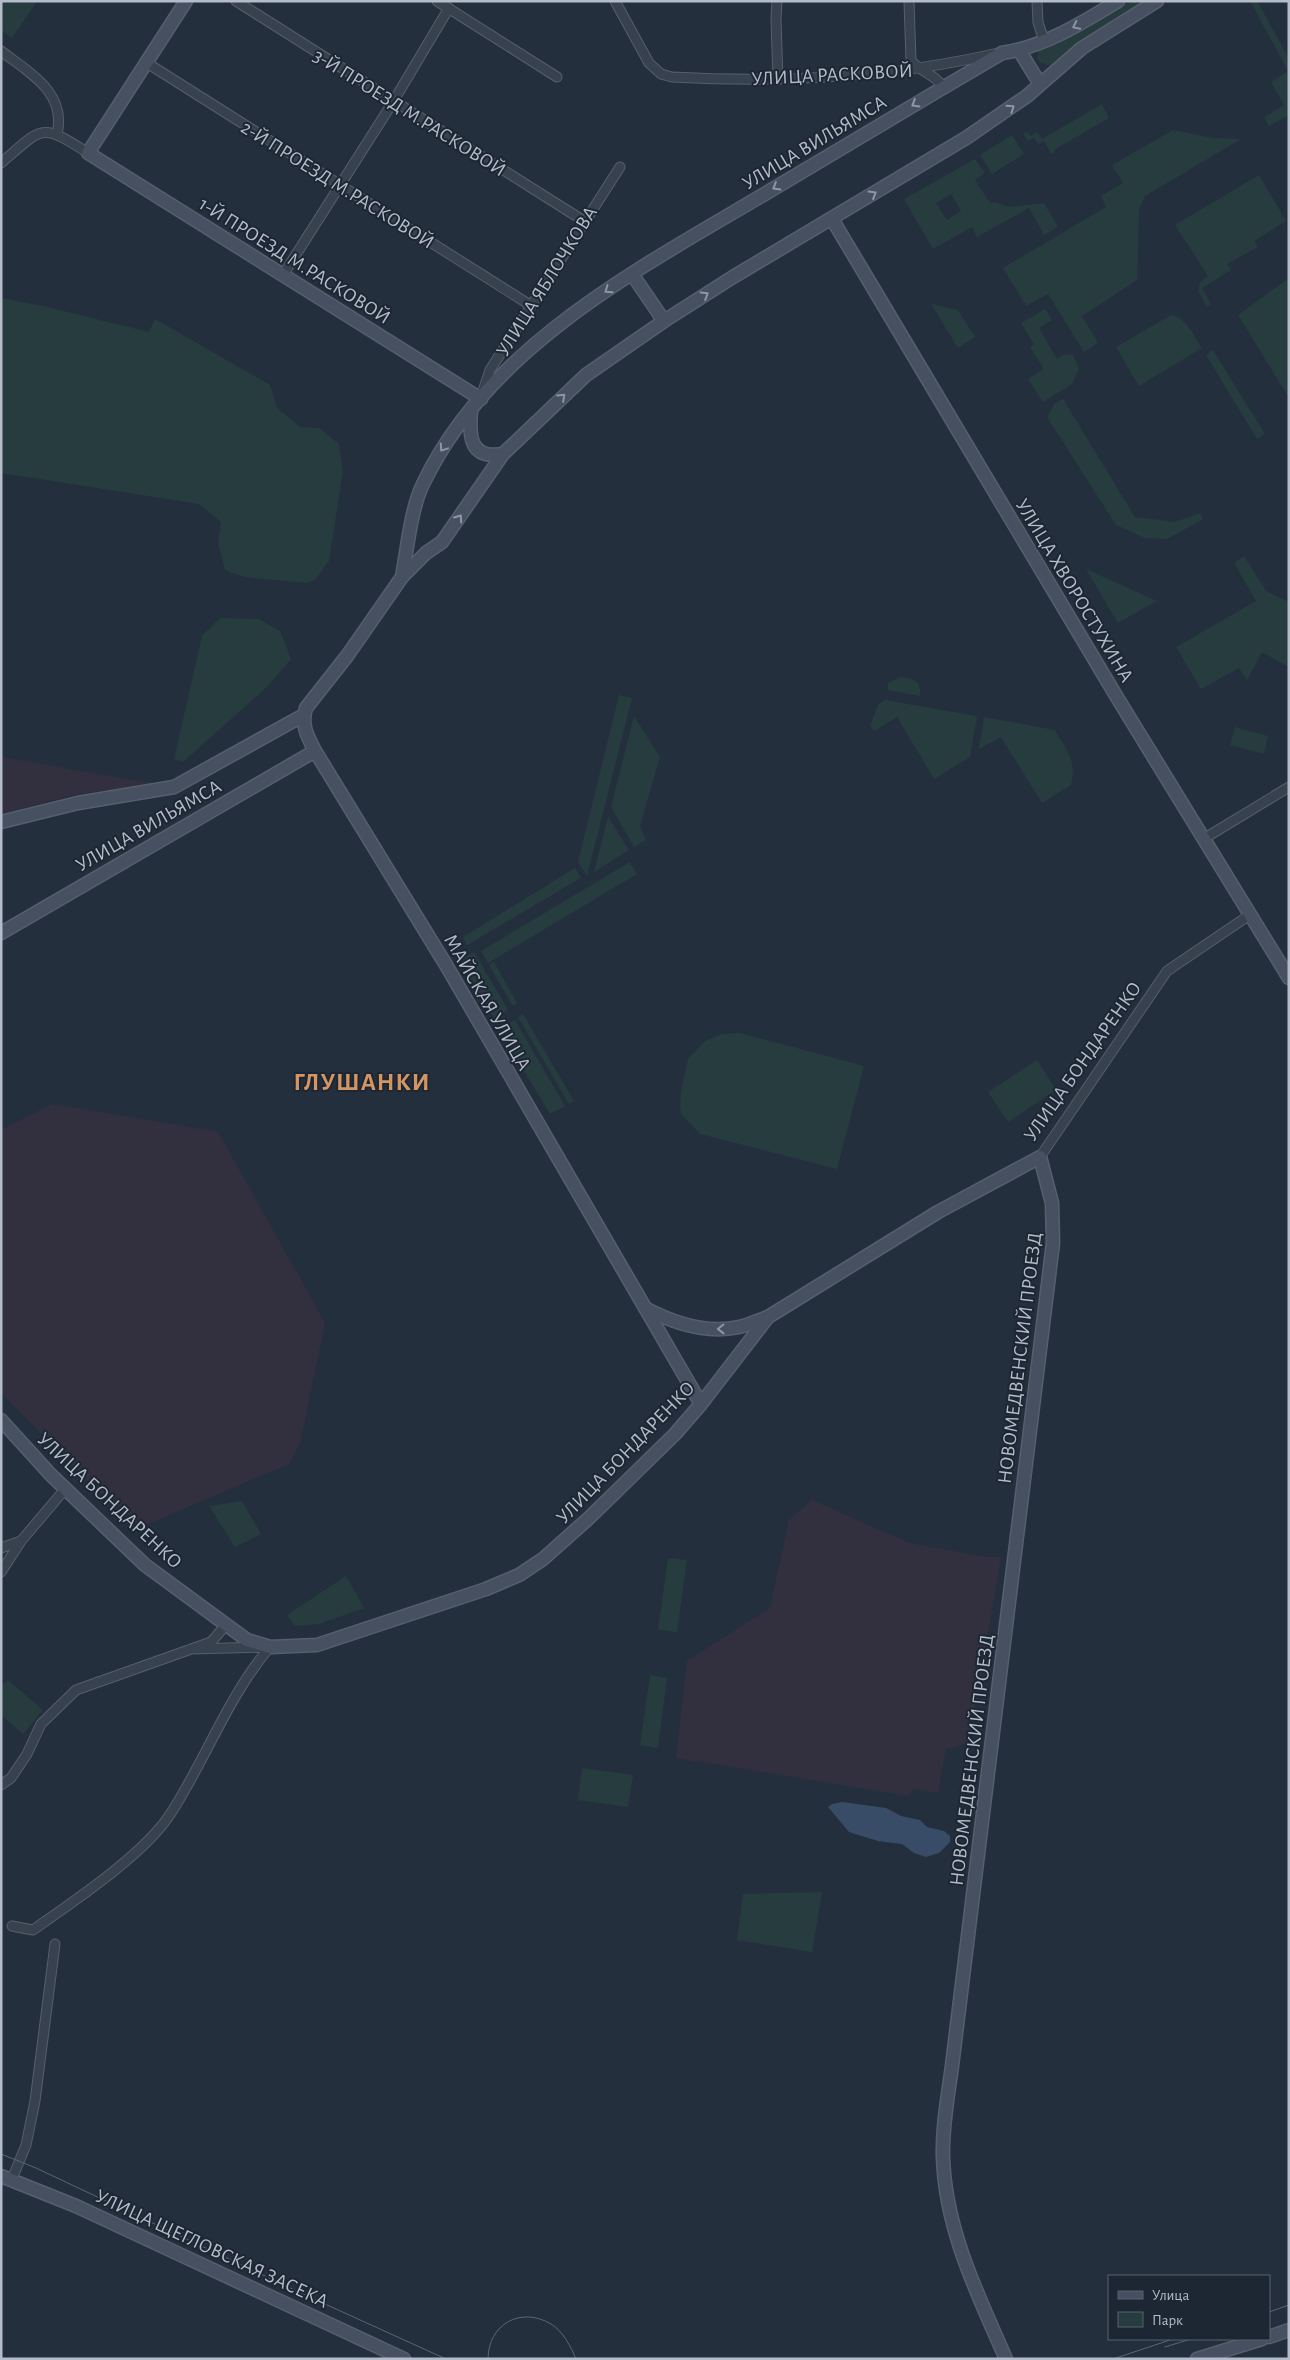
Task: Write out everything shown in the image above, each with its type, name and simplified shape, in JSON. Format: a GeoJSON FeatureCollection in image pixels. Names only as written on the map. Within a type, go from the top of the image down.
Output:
{"type":"FeatureCollection","features":[{"type":"Feature","properties":{"kind":"street"},"geometry":{"type":"LineString","coordinates":[[1,163],[30,138],[42,132],[58,134],[88,153],[186,1]]}},
{"type":"Feature","properties":{"kind":"street","name":"3-Й ПРОЕЗД М.РАСКОВОЙ"},"geometry":{"type":"LineString","coordinates":[[236,1],[584,221]]}},
{"type":"Feature","properties":{"kind":"street"},"geometry":{"type":"LineString","coordinates":[[437,1],[557,77]]}},
{"type":"Feature","properties":{"kind":"street","name":"УЛИЦА РАСКОВОЙ"},"geometry":{"type":"LineString","coordinates":[[614,1],[649,63],[661,74],[711,79],[803,80],[919,69],[1002,52]]}},
{"type":"Feature","properties":{"kind":"street"},"geometry":{"type":"LineString","coordinates":[[777,1],[778,80]]}},
{"type":"Feature","properties":{"kind":"street"},"geometry":{"type":"LineString","coordinates":[[909,1],[909,52],[911,61],[919,69],[938,79],[943,87]]}},
{"type":"Feature","properties":{"kind":"street"},"geometry":{"type":"LineString","coordinates":[[1037,1],[1038,22],[1044,41]]}},
{"type":"Feature","properties":{"kind":"street","name":"УЛИЦА ВИЛЬЯМСА"},"geometry":{"type":"LineString","coordinates":[[402,577],[411,531],[424,482],[440,453],[471,408],[523,355],[556,327],[632,274],[1002,52],[1019,50],[1044,41],[1081,23],[1118,1]]}},
{"type":"Feature","properties":{"kind":"street","name":"УЛИЦА ВИЛЬЯМСА"},"geometry":{"type":"LineString","coordinates":[[304,715],[306,708],[347,656],[402,577],[426,553],[442,542],[503,454],[586,375],[664,321],[733,277],[966,138],[1028,96],[1082,48],[1157,1]]}},
{"type":"Feature","properties":{"kind":"street"},"geometry":{"type":"LineString","coordinates":[[283,275],[393,102],[448,8]]}},
{"type":"Feature","properties":{"kind":"street"},"geometry":{"type":"LineString","coordinates":[[1019,50],[1040,84]]}},
{"type":"Feature","properties":{"kind":"street"},"geometry":{"type":"LineString","coordinates":[[1,51],[40,81],[57,104],[60,114],[58,134]]}},
{"type":"Feature","properties":{"kind":"street","name":"2-Й ПРОЕЗД М.РАСКОВОЙ"},"geometry":{"type":"LineString","coordinates":[[147,63],[530,305]]}},
{"type":"Feature","properties":{"kind":"street","name":"1-Й ПРОЕЗД М.РАСКОВОЙ"},"geometry":{"type":"LineString","coordinates":[[88,153],[480,399]]}},
{"type":"Feature","properties":{"kind":"street","name":"УЛИЦА ЯБЛОЧКОВА"},"geometry":{"type":"LineString","coordinates":[[480,399],[490,370],[620,167]]}},
{"type":"Feature","properties":{"kind":"street","name":"УЛИЦА ХВОРОСТУХИНА"},"geometry":{"type":"LineString","coordinates":[[832,219],[1118,699],[1205,838],[1289,978]]}},
{"type":"Feature","properties":{"kind":"street"},"geometry":{"type":"LineString","coordinates":[[632,274],[664,321]]}},
{"type":"Feature","properties":{"kind":"street"},"geometry":{"type":"LineString","coordinates":[[471,408],[469,438],[476,448],[485,454],[503,454]]}},
{"type":"Feature","properties":{"kind":"street"},"geometry":{"type":"LineString","coordinates":[[411,531],[413,539],[426,553]]}},
{"type":"Feature","properties":{"kind":"street"},"geometry":{"type":"LineString","coordinates":[[1,822],[78,803],[174,787],[304,715]]}},
{"type":"Feature","properties":{"kind":"street","name":"МАЙСКАЯ УЛИЦА"},"geometry":{"type":"LineString","coordinates":[[304,715],[304,729],[315,751],[446,966],[701,1404]]}},
{"type":"Feature","properties":{"kind":"street","name":"УЛИЦА ВИЛЬЯМСА"},"geometry":{"type":"LineString","coordinates":[[1,933],[315,751]]}},
{"type":"Feature","properties":{"kind":"street"},"geometry":{"type":"LineString","coordinates":[[1205,838],[1289,787]]}},
{"type":"Feature","properties":{"kind":"street","name":"УЛИЦА БОНДАРЕНКО"},"geometry":{"type":"LineString","coordinates":[[1,1420],[66,1488],[145,1565],[247,1640],[270,1647],[317,1645],[486,1589],[519,1575],[543,1559],[589,1518],[675,1434],[701,1404],[768,1317],[938,1212],[1040,1157],[1168,971],[1251,914]]}},
{"type":"Feature","properties":{"kind":"street","name":"НОВОМЕДВЕНСКИЙ ПРОЕЗД"},"geometry":{"type":"LineString","coordinates":[[1006,2359],[960,2249],[948,2201],[943,2156],[952,2066],[1053,1243],[1052,1203],[1040,1157]]}},
{"type":"Feature","properties":{"kind":"street"},"geometry":{"type":"LineString","coordinates":[[645,1308],[677,1323],[709,1329],[740,1327],[768,1317]]}},
{"type":"Feature","properties":{"kind":"street"},"geometry":{"type":"LineString","coordinates":[[1,1572],[21,1541],[66,1488]]}},
{"type":"Feature","properties":{"kind":"street"},"geometry":{"type":"LineString","coordinates":[[1,1548],[21,1541]]}},
{"type":"Feature","properties":{"kind":"street"},"geometry":{"type":"LineString","coordinates":[[1,1785],[11,1778],[27,1754],[41,1724],[76,1690],[211,1642],[226,1625]]}},
{"type":"Feature","properties":{"kind":"street"},"geometry":{"type":"LineString","coordinates":[[191,1650],[270,1647]]}},
{"type":"Feature","properties":{"kind":"street"},"geometry":{"type":"LineString","coordinates":[[12,1926],[33,1930],[138,1850],[170,1814],[252,1668],[270,1647]]}},
{"type":"Feature","properties":{"kind":"street"},"geometry":{"type":"LineString","coordinates":[[7,2178],[26,2145],[35,2101],[55,1944]]}},
{"type":"Feature","properties":{"kind":"street","name":"УЛИЦА ЩЕГЛОВСКАЯ ЗАСЕКА"},"geometry":{"type":"LineString","coordinates":[[7,2178],[76,2206],[404,2359]]}},
{"type":"Feature","properties":{"kind":"street"},"geometry":{"type":"LineString","coordinates":[[1270,2337],[1289,2330]]}},
{"type":"Feature","properties":{"kind":"street"},"geometry":{"type":"LineString","coordinates":[[1197,2359],[1259,2340]]}},
{"type":"Feature","properties":{"kind":"shaded area"},"geometry":{"type":"Polygon","coordinates":[[[1,757],[157,784],[73,795],[1,814],[1,757]]]}},
{"type":"Feature","properties":{"kind":"shaded area"},"geometry":{"type":"Polygon","coordinates":[[[52,1104],[218,1132],[325,1323],[300,1443],[289,1464],[136,1529],[1,1393],[1,1130],[52,1104]]]}},
{"type":"Feature","properties":{"kind":"shaded area"},"geometry":{"type":"Polygon","coordinates":[[[812,1500],[909,1543],[987,1557],[1001,1557],[969,1743],[946,1749],[938,1793],[913,1789],[910,1796],[676,1758],[687,1661],[770,1608],[789,1520],[812,1500]]]}},
{"type":"Feature","properties":{"kind":"green space"},"geometry":{"type":"Polygon","coordinates":[[[1,1],[37,1],[12,38],[1,30],[1,1]]]}},
{"type":"Feature","properties":{"kind":"green space"},"geometry":{"type":"Polygon","coordinates":[[[1129,1],[1146,1],[1104,26],[1052,66],[1040,63],[1037,58],[1039,50],[1083,30],[1129,1]]]}},
{"type":"Feature","properties":{"kind":"green space"},"geometry":{"type":"Polygon","coordinates":[[[1250,1],[1257,1],[1289,58],[1289,115],[1269,126],[1264,117],[1284,105],[1271,82],[1288,71],[1250,1]]]}},
{"type":"Feature","properties":{"kind":"green space"},"geometry":{"type":"Polygon","coordinates":[[[1102,104],[1109,118],[1054,150],[1055,152],[1051,154],[1044,141],[1038,144],[1034,138],[1028,141],[1023,134],[1027,132],[1031,136],[1037,132],[1042,139],[1102,104]]]}},
{"type":"Feature","properties":{"kind":"green space"},"geometry":{"type":"Polygon","coordinates":[[[1173,130],[1214,138],[1241,139],[1145,196],[1139,210],[1137,280],[1082,316],[1098,343],[1084,352],[1048,294],[1026,306],[1003,268],[1106,207],[1101,196],[1123,183],[1112,165],[1173,130]]]}},
{"type":"Feature","properties":{"kind":"green space"},"geometry":{"type":"Polygon","coordinates":[[[1012,135],[1024,154],[992,174],[980,155],[1012,135]]]}},
{"type":"Feature","properties":{"kind":"green space"},"geometry":{"type":"Polygon","coordinates":[[[975,159],[985,173],[975,180],[990,203],[995,202],[1008,207],[1044,203],[1058,227],[1044,235],[1029,208],[977,237],[972,227],[933,249],[904,199],[975,159]],[[951,194],[936,203],[947,220],[961,211],[951,194]]]}},
{"type":"Feature","properties":{"kind":"green space"},"geometry":{"type":"Polygon","coordinates":[[[1259,175],[1286,221],[1254,241],[1258,247],[1227,264],[1231,270],[1202,288],[1211,304],[1207,307],[1198,291],[1200,282],[1208,276],[1175,225],[1259,175]]]}},
{"type":"Feature","properties":{"kind":"green space"},"geometry":{"type":"Polygon","coordinates":[[[1289,278],[1289,398],[1238,315],[1289,278]]]}},
{"type":"Feature","properties":{"kind":"green space"},"geometry":{"type":"Polygon","coordinates":[[[1,298],[43,306],[149,332],[155,319],[270,385],[277,408],[300,427],[319,428],[339,444],[343,471],[329,561],[315,580],[306,583],[244,577],[225,570],[218,543],[221,522],[199,504],[1,473],[1,298]]]}},
{"type":"Feature","properties":{"kind":"green space"},"geometry":{"type":"Polygon","coordinates":[[[931,304],[958,310],[975,337],[958,348],[931,304]]]}},
{"type":"Feature","properties":{"kind":"green space"},"geometry":{"type":"Polygon","coordinates":[[[1045,309],[1052,320],[1039,328],[1057,359],[1066,354],[1073,355],[1079,369],[1072,384],[1043,402],[1028,379],[1044,369],[1030,347],[1034,344],[1021,323],[1045,309]]]}},
{"type":"Feature","properties":{"kind":"green space"},"geometry":{"type":"Polygon","coordinates":[[[1171,315],[1186,324],[1202,348],[1139,386],[1116,347],[1171,315]]]}},
{"type":"Feature","properties":{"kind":"green space"},"geometry":{"type":"Polygon","coordinates":[[[1213,350],[1265,434],[1257,439],[1206,355],[1213,350]]]}},
{"type":"Feature","properties":{"kind":"green space"},"geometry":{"type":"Polygon","coordinates":[[[1063,399],[1135,517],[1175,522],[1200,513],[1203,519],[1167,539],[1145,538],[1116,525],[1047,417],[1054,404],[1063,399]]]}},
{"type":"Feature","properties":{"kind":"green space"},"geometry":{"type":"Polygon","coordinates":[[[1244,556],[1266,591],[1289,602],[1289,667],[1262,652],[1247,680],[1239,668],[1201,689],[1176,647],[1256,601],[1234,563],[1244,556]]]}},
{"type":"Feature","properties":{"kind":"green space"},"geometry":{"type":"Polygon","coordinates":[[[1086,569],[1157,601],[1118,623],[1086,569]]]}},
{"type":"Feature","properties":{"kind":"green space"},"geometry":{"type":"Polygon","coordinates":[[[220,618],[259,619],[280,631],[291,659],[268,686],[183,762],[174,759],[202,636],[220,618]]]}},
{"type":"Feature","properties":{"kind":"green space"},"geometry":{"type":"Polygon","coordinates":[[[900,677],[916,681],[920,687],[920,696],[888,690],[888,683],[900,677]]]}},
{"type":"Feature","properties":{"kind":"green space"},"geometry":{"type":"Polygon","coordinates":[[[619,695],[632,698],[587,876],[578,862],[619,695]]]}},
{"type":"Feature","properties":{"kind":"green space"},"geometry":{"type":"Polygon","coordinates":[[[885,700],[977,716],[970,757],[934,779],[897,717],[874,731],[870,726],[878,705],[885,700]]]}},
{"type":"Feature","properties":{"kind":"green space"},"geometry":{"type":"Polygon","coordinates":[[[634,716],[660,757],[640,826],[646,840],[634,847],[611,807],[634,716]]]}},
{"type":"Feature","properties":{"kind":"green space"},"geometry":{"type":"Polygon","coordinates":[[[984,717],[1055,730],[1072,762],[1073,776],[1071,785],[1042,803],[1001,737],[979,749],[984,717]]]}},
{"type":"Feature","properties":{"kind":"green space"},"geometry":{"type":"Polygon","coordinates":[[[1235,727],[1268,736],[1264,754],[1230,745],[1235,727]]]}},
{"type":"Feature","properties":{"kind":"green space"},"geometry":{"type":"Polygon","coordinates":[[[608,817],[629,850],[594,872],[608,817]]]}},
{"type":"Feature","properties":{"kind":"green space"},"geometry":{"type":"Polygon","coordinates":[[[630,862],[637,874],[488,963],[481,951],[630,862]]]}},
{"type":"Feature","properties":{"kind":"green space"},"geometry":{"type":"Polygon","coordinates":[[[575,868],[581,878],[467,945],[463,937],[575,868]]]}},
{"type":"Feature","properties":{"kind":"green space"},"geometry":{"type":"Polygon","coordinates":[[[474,952],[508,1010],[494,1019],[460,960],[474,952]]]}},
{"type":"Feature","properties":{"kind":"green space"},"geometry":{"type":"Polygon","coordinates":[[[494,962],[517,1003],[513,1006],[489,965],[494,962]]]}},
{"type":"Feature","properties":{"kind":"green space"},"geometry":{"type":"Polygon","coordinates":[[[523,1014],[574,1101],[569,1104],[518,1017],[523,1014]]]}},
{"type":"Feature","properties":{"kind":"green space"},"geometry":{"type":"Polygon","coordinates":[[[515,1020],[565,1106],[550,1114],[499,1029],[515,1020]]]}},
{"type":"Feature","properties":{"kind":"green space"},"geometry":{"type":"Polygon","coordinates":[[[740,1033],[864,1066],[837,1169],[700,1134],[681,1114],[681,1091],[688,1059],[705,1041],[722,1034],[740,1033]]]}},
{"type":"Feature","properties":{"kind":"green space"},"geometry":{"type":"Polygon","coordinates":[[[1037,1060],[1056,1090],[1008,1122],[988,1092],[1037,1060]]]}},
{"type":"Feature","properties":{"kind":"green space"},"geometry":{"type":"Polygon","coordinates":[[[242,1501],[261,1534],[235,1547],[209,1506],[242,1501]]]}},
{"type":"Feature","properties":{"kind":"green space"},"geometry":{"type":"Polygon","coordinates":[[[668,1558],[687,1560],[677,1632],[658,1630],[668,1558]]]}},
{"type":"Feature","properties":{"kind":"green space"},"geometry":{"type":"Polygon","coordinates":[[[346,1576],[364,1608],[319,1624],[295,1626],[287,1615],[346,1576]]]}},
{"type":"Feature","properties":{"kind":"green space"},"geometry":{"type":"Polygon","coordinates":[[[650,1675],[667,1678],[658,1748],[640,1745],[650,1675]]]}},
{"type":"Feature","properties":{"kind":"green space"},"geometry":{"type":"Polygon","coordinates":[[[8,1680],[43,1710],[23,1734],[1,1715],[1,1687],[8,1680]]]}},
{"type":"Feature","properties":{"kind":"green space"},"geometry":{"type":"Polygon","coordinates":[[[582,1768],[633,1775],[628,1807],[578,1800],[582,1768]]]}},
{"type":"Feature","properties":{"kind":"green space"},"geometry":{"type":"Polygon","coordinates":[[[822,1892],[812,1952],[737,1940],[743,1894],[822,1892]]]}},
{"type":"Feature","properties":{"kind":"water"},"geometry":{"type":"Polygon","coordinates":[[[842,1802],[886,1808],[901,1816],[920,1820],[927,1827],[944,1831],[950,1836],[950,1842],[939,1853],[926,1857],[914,1853],[902,1844],[878,1841],[849,1832],[828,1807],[842,1802]]]}},
{"type":"Feature","properties":{"kind":"tram line"},"geometry":{"type":"LineString","coordinates":[[1,2154],[36,2168],[446,2359]]}},
{"type":"Feature","properties":{"kind":"tram line"},"geometry":{"type":"LineString","coordinates":[[1270,2312],[1289,2305]]}},
{"type":"Feature","properties":{"kind":"tram line"},"geometry":{"type":"LineString","coordinates":[[488,2359],[489,2347],[500,2328],[518,2318],[528,2317],[540,2319],[555,2327],[572,2349],[576,2359]]}},
{"type":"Feature","properties":{"kind":"tram line"},"geometry":{"type":"LineString","coordinates":[[1113,2359],[1170,2340]]}},
{"type":"Feature","properties":{"kind":"tram line"},"geometry":{"type":"LineString","coordinates":[[1165,2347],[1188,2340]]}},
{"type":"Feature","properties":{"kind":"district","name":"ГЛУШАНКИ"},"geometry":{"type":"Point","coordinates":[362,1081]}}]}
